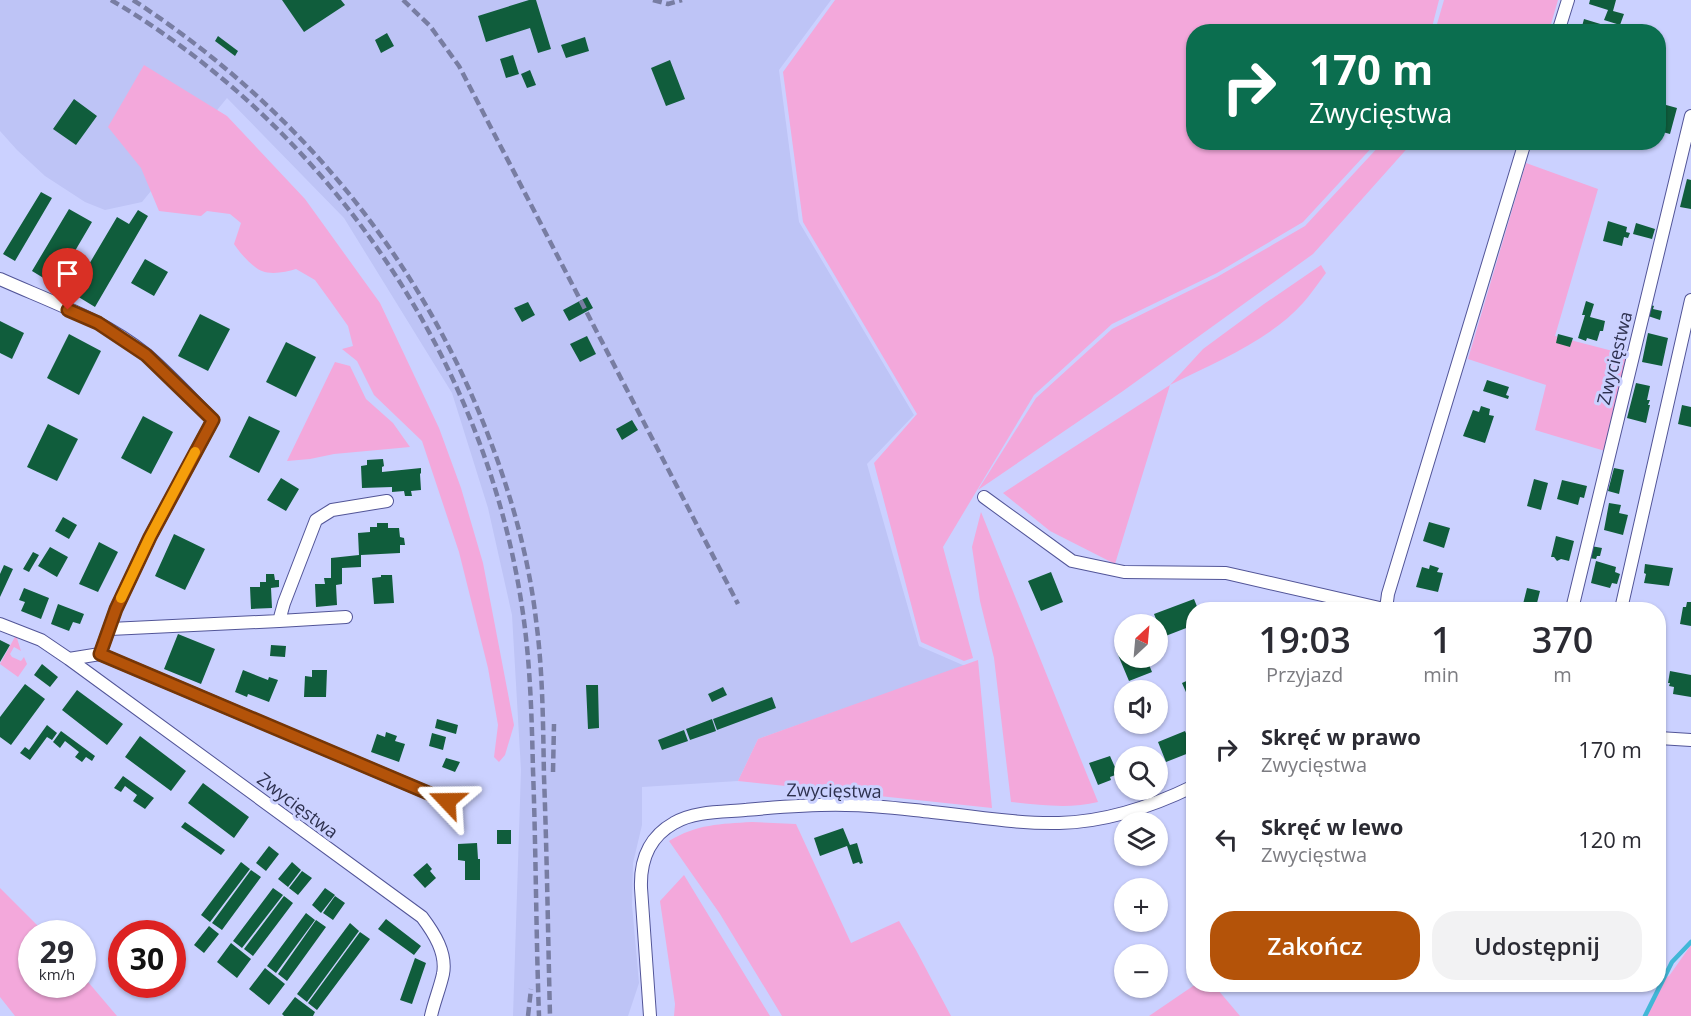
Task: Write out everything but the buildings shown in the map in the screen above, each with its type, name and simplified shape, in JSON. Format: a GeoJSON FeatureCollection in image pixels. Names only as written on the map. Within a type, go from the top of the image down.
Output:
{"type":"FeatureCollection","features":[{"type":"Feature","properties":{"kind":"street"},"geometry":{"type":"LineString","coordinates":[[1560,24],[1568,0]]}},
{"type":"Feature","properties":{"kind":"street","name":"Zwycięstwa"},"geometry":{"type":"LineString","coordinates":[[1574,602],[1691,116]]}},
{"type":"Feature","properties":{"kind":"street"},"geometry":{"type":"LineString","coordinates":[[1387,602],[1523,150]]}},
{"type":"Feature","properties":{"kind":"street"},"geometry":{"type":"LineString","coordinates":[[0,279],[98,323],[120,337],[146,355],[213,420],[150,537],[116,609],[100,654]]}},
{"type":"Feature","properties":{"kind":"street"},"geometry":{"type":"LineString","coordinates":[[1624,602],[1691,300]]}},
{"type":"Feature","properties":{"kind":"street"},"geometry":{"type":"LineString","coordinates":[[984,497],[1072,561],[1124,572],[1226,573],[1354,602]]}},
{"type":"Feature","properties":{"kind":"street"},"geometry":{"type":"LineString","coordinates":[[279,621],[316,519],[332,510],[387,501]]}},
{"type":"Feature","properties":{"kind":"street"},"geometry":{"type":"LineString","coordinates":[[110,629],[346,617]]}},
{"type":"Feature","properties":{"kind":"street","name":"Zwycięstwa"},"geometry":{"type":"LineString","coordinates":[[0,624],[41,640],[69,659],[422,917],[433,931],[443,959],[444,971],[431,1016]]}},
{"type":"Feature","properties":{"kind":"street"},"geometry":{"type":"LineString","coordinates":[[69,659],[100,654],[447,801]]}},
{"type":"Feature","properties":{"kind":"street"},"geometry":{"type":"LineString","coordinates":[[1666,738],[1691,740]]}},
{"type":"Feature","properties":{"kind":"street","name":"Zwycięstwa"},"geometry":{"type":"LineString","coordinates":[[650,1016],[640,888],[641,869],[647,851],[653,842],[676,821],[720,812],[846,805],[1032,822],[1076,822],[1134,811],[1186,790]]}},
{"type":"Feature","properties":{"kind":"shaded area"},"geometry":{"type":"Polygon","coordinates":[[[0,0],[831,0],[779,70],[799,222],[914,415],[867,464],[919,646],[965,666],[758,739],[738,781],[642,787],[642,825],[633,863],[632,905],[639,983],[628,1016],[513,1016],[521,770],[512,615],[488,508],[452,393],[344,218],[227,98],[142,202],[105,210],[85,202],[45,176],[0,131],[0,0]]]}},
{"type":"Feature","properties":{"kind":"shaded area"},"geometry":{"type":"Polygon","coordinates":[[[835,0],[1439,0],[1433,24],[1186,24],[1186,150],[1370,150],[1303,222],[1217,273],[1112,324],[1034,395],[943,547],[973,658],[964,661],[921,642],[874,463],[917,414],[803,222],[783,72],[835,0]]]}},
{"type":"Feature","properties":{"kind":"shaded area"},"geometry":{"type":"Polygon","coordinates":[[[1444,0],[1558,0],[1551,24],[1437,24],[1444,0]]]}},
{"type":"Feature","properties":{"kind":"shaded area"},"geometry":{"type":"Polygon","coordinates":[[[144,65],[227,116],[305,199],[380,303],[439,428],[461,488],[483,563],[514,725],[505,755],[499,762],[494,757],[498,725],[488,668],[459,552],[422,441],[374,395],[357,361],[342,349],[353,346],[348,326],[315,280],[296,269],[270,273],[255,267],[234,244],[241,223],[230,214],[207,211],[201,216],[159,211],[141,168],[108,127],[144,65]]]}},
{"type":"Feature","properties":{"kind":"shaded area"},"geometry":{"type":"Polygon","coordinates":[[[1376,150],[1406,150],[1313,254],[1123,391],[978,490],[1036,398],[1112,329],[1217,277],[1305,226],[1376,150]]]}},
{"type":"Feature","properties":{"kind":"shaded area"},"geometry":{"type":"Polygon","coordinates":[[[1526,163],[1598,189],[1555,336],[1628,355],[1605,451],[1535,430],[1546,385],[1468,359],[1526,163]]]}},
{"type":"Feature","properties":{"kind":"shaded area"},"geometry":{"type":"Polygon","coordinates":[[[1321,265],[1326,273],[1303,303],[1274,329],[1241,350],[1170,385],[1203,349],[1321,265]]]}},
{"type":"Feature","properties":{"kind":"shaded area"},"geometry":{"type":"Polygon","coordinates":[[[335,362],[350,366],[366,399],[393,423],[410,447],[287,461],[335,362]]]}},
{"type":"Feature","properties":{"kind":"shaded area"},"geometry":{"type":"Polygon","coordinates":[[[1170,385],[1115,564],[1050,531],[1003,493],[1170,385]]]}},
{"type":"Feature","properties":{"kind":"shaded area"},"geometry":{"type":"Polygon","coordinates":[[[981,512],[1098,802],[1066,806],[1011,802],[994,658],[980,601],[972,547],[981,512]]]}},
{"type":"Feature","properties":{"kind":"shaded area"},"geometry":{"type":"Polygon","coordinates":[[[16,635],[21,651],[14,647],[10,654],[21,661],[24,657],[27,664],[18,677],[0,664],[16,635]]]}},
{"type":"Feature","properties":{"kind":"shaded area"},"geometry":{"type":"Polygon","coordinates":[[[978,660],[992,808],[738,781],[758,739],[978,660]]]}},
{"type":"Feature","properties":{"kind":"shaded area"},"geometry":{"type":"Polygon","coordinates":[[[752,822],[796,824],[851,943],[899,921],[951,1016],[782,1016],[720,914],[669,841],[699,828],[752,822]]]}},
{"type":"Feature","properties":{"kind":"shaded area"},"geometry":{"type":"Polygon","coordinates":[[[684,875],[770,1016],[674,1016],[675,1004],[660,901],[684,875]]]}},
{"type":"Feature","properties":{"kind":"shaded area"},"geometry":{"type":"Polygon","coordinates":[[[0,888],[32,920],[18,920],[18,998],[96,998],[96,991],[117,1016],[15,1016],[0,997],[0,888]]]}},
{"type":"Feature","properties":{"kind":"shaded area"},"geometry":{"type":"Polygon","coordinates":[[[1691,945],[1691,1016],[1647,1016],[1658,992],[1666,992],[1666,977],[1691,945]]]}},
{"type":"Feature","properties":{"kind":"shaded area"},"geometry":{"type":"Polygon","coordinates":[[[1186,991],[1220,992],[1240,1016],[1149,1016],[1186,991]]]}},
{"type":"Feature","properties":{"kind":"waterway"},"geometry":{"type":"LineString","coordinates":[[1666,974],[1672,962],[1691,942]]}},
{"type":"Feature","properties":{"kind":"waterway"},"geometry":{"type":"LineString","coordinates":[[1645,1016],[1657,992]]}},
{"type":"Feature","properties":{"kind":"railway"},"geometry":{"type":"LineString","coordinates":[[111,0],[194,56],[269,121],[336,194],[395,275],[444,361],[483,453],[511,549],[527,647],[532,724],[539,1016]]}},
{"type":"Feature","properties":{"kind":"railway"},"geometry":{"type":"LineString","coordinates":[[133,0],[193,42],[248,88],[300,138],[347,192],[390,249],[428,309],[462,373],[490,440],[512,506],[524,552],[533,597],[538,640],[543,718],[550,1016]]}},
{"type":"Feature","properties":{"kind":"railway"},"geometry":{"type":"LineString","coordinates":[[403,0],[430,26],[459,66],[738,604]]}},
{"type":"Feature","properties":{"kind":"railway"},"geometry":{"type":"LineString","coordinates":[[653,0],[668,4],[682,0]]}},
{"type":"Feature","properties":{"kind":"railway"},"geometry":{"type":"LineString","coordinates":[[553,772],[554,724]]}},
{"type":"Feature","properties":{"kind":"railway"},"geometry":{"type":"LineString","coordinates":[[528,1016],[531,989]]}},
{"type":"Feature","properties":{"kind":"slow traffic"},"geometry":{"type":"LineString","coordinates":[[121,598],[195,452]]}},
{"type":"Feature","properties":{"kind":"route"},"geometry":{"type":"LineString","coordinates":[[68,310],[98,323],[146,355],[213,420],[150,537],[116,609],[100,654],[447,801]]}}]}
